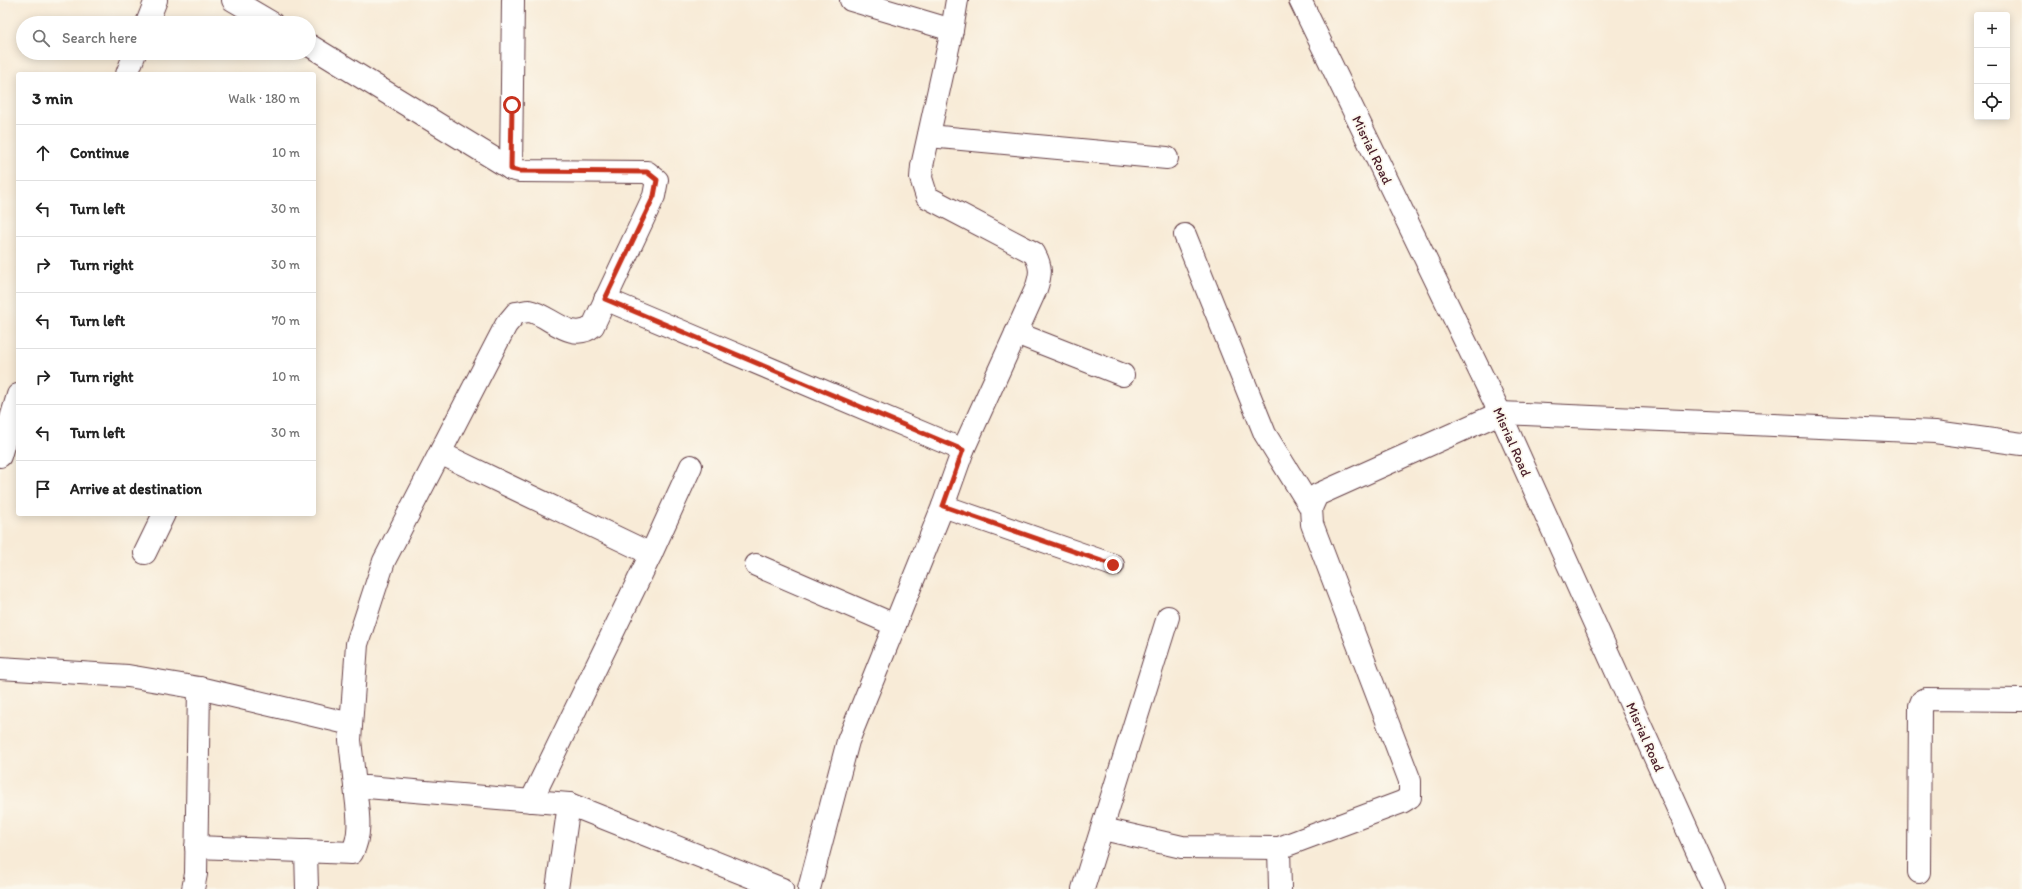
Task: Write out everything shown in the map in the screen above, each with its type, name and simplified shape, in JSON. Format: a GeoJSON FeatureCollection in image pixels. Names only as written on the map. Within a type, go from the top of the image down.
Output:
{"type":"FeatureCollection","features":[{"type":"Feature","properties":{"kind":"street"},"geometry":{"type":"LineString","coordinates":[[150,16],[156,0]]}},
{"type":"Feature","properties":{"kind":"street"},"geometry":{"type":"LineString","coordinates":[[233,0],[260,16]]}},
{"type":"Feature","properties":{"kind":"street"},"geometry":{"type":"LineString","coordinates":[[511,169],[513,0]]}},
{"type":"Feature","properties":{"kind":"street"},"geometry":{"type":"LineString","coordinates":[[851,0],[952,30]]}},
{"type":"Feature","properties":{"kind":"street"},"geometry":{"type":"LineString","coordinates":[[809,889],[848,741],[943,506],[963,450],[1042,274],[1040,264],[1034,253],[926,197],[921,178],[957,0]]}},
{"type":"Feature","properties":{"kind":"street","name":"Misrial Road"},"geometry":{"type":"LineString","coordinates":[[1300,0],[1500,413],[1714,889]]}},
{"type":"Feature","properties":{"kind":"street"},"geometry":{"type":"LineString","coordinates":[[196,847],[352,853],[358,842],[358,822],[350,740],[357,644],[384,561],[506,324],[516,313],[529,311],[564,328],[580,332],[588,331],[593,326],[654,196],[657,180],[647,172],[520,171],[511,169],[316,49]]}},
{"type":"Feature","properties":{"kind":"street"},"geometry":{"type":"LineString","coordinates":[[128,72],[132,60]]}},
{"type":"Feature","properties":{"kind":"street"},"geometry":{"type":"LineString","coordinates":[[929,136],[1167,158]]}},
{"type":"Feature","properties":{"kind":"street"},"geometry":{"type":"LineString","coordinates":[[1103,829],[1182,847],[1278,848],[1402,802],[1410,796],[1411,791],[1410,781],[1312,524],[1311,508],[1265,434],[1185,235]]}},
{"type":"Feature","properties":{"kind":"street"},"geometry":{"type":"LineString","coordinates":[[605,299],[963,450]]}},
{"type":"Feature","properties":{"kind":"street"},"geometry":{"type":"LineString","coordinates":[[1016,333],[1123,374]]}},
{"type":"Feature","properties":{"kind":"street"},"geometry":{"type":"LineString","coordinates":[[0,456],[16,401]]}},
{"type":"Feature","properties":{"kind":"street"},"geometry":{"type":"LineString","coordinates":[[1311,508],[1317,495],[1500,413],[1935,432],[2022,444]]}},
{"type":"Feature","properties":{"kind":"street"},"geometry":{"type":"LineString","coordinates":[[440,453],[651,554]]}},
{"type":"Feature","properties":{"kind":"street"},"geometry":{"type":"LineString","coordinates":[[531,801],[651,554],[691,466]]}},
{"type":"Feature","properties":{"kind":"street"},"geometry":{"type":"LineString","coordinates":[[943,506],[1113,565]]}},
{"type":"Feature","properties":{"kind":"street"},"geometry":{"type":"LineString","coordinates":[[144,553],[163,516]]}},
{"type":"Feature","properties":{"kind":"street"},"geometry":{"type":"LineString","coordinates":[[756,565],[895,625]]}},
{"type":"Feature","properties":{"kind":"street"},"geometry":{"type":"LineString","coordinates":[[1083,889],[1168,617]]}},
{"type":"Feature","properties":{"kind":"street"},"geometry":{"type":"LineString","coordinates":[[0,668],[128,676],[199,688],[351,724]]}},
{"type":"Feature","properties":{"kind":"street"},"geometry":{"type":"LineString","coordinates":[[194,889],[196,874],[199,688]]}},
{"type":"Feature","properties":{"kind":"street"},"geometry":{"type":"LineString","coordinates":[[1919,872],[1920,706],[1922,701],[1926,699],[2022,700]]}},
{"type":"Feature","properties":{"kind":"street"},"geometry":{"type":"LineString","coordinates":[[355,786],[569,804],[745,882],[782,889]]}},
{"type":"Feature","properties":{"kind":"street"},"geometry":{"type":"LineString","coordinates":[[557,889],[569,804]]}},
{"type":"Feature","properties":{"kind":"street"},"geometry":{"type":"LineString","coordinates":[[1278,848],[1280,889]]}},
{"type":"Feature","properties":{"kind":"street"},"geometry":{"type":"LineString","coordinates":[[306,851],[307,889]]}},
{"type":"Feature","properties":{"kind":"route"},"geometry":{"type":"LineString","coordinates":[[512,105],[511,169],[520,171],[647,172],[657,180],[654,196],[605,299],[963,450],[943,506],[1054,546],[1113,565]]}}]}
